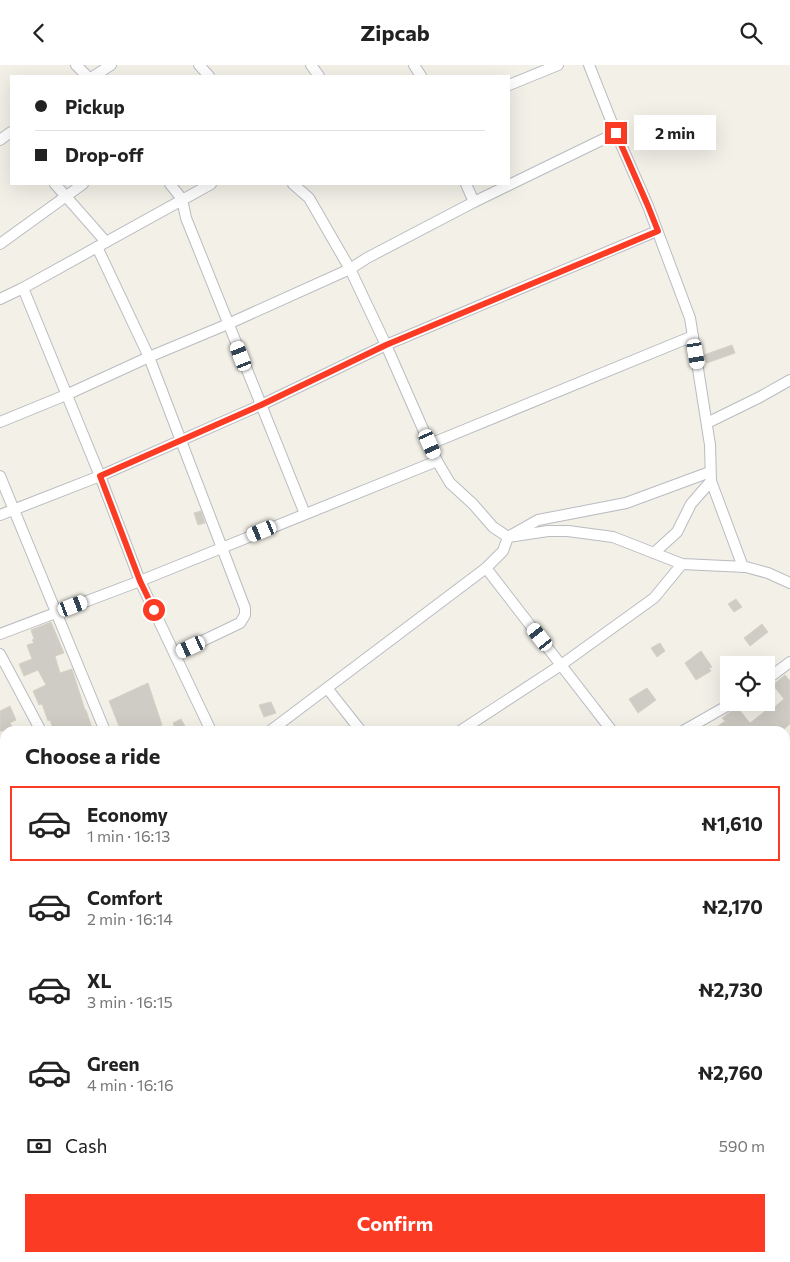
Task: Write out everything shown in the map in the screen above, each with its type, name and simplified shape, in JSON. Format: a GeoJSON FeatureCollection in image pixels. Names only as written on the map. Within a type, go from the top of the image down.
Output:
{"type":"FeatureCollection","features":[{"type":"Feature","properties":{"kind":"street"},"geometry":{"type":"LineString","coordinates":[[76,65],[85,75]]}},
{"type":"Feature","properties":{"kind":"street"},"geometry":{"type":"LineString","coordinates":[[96,75],[111,65]]}},
{"type":"Feature","properties":{"kind":"street"},"geometry":{"type":"LineString","coordinates":[[199,65],[208,75]]}},
{"type":"Feature","properties":{"kind":"street"},"geometry":{"type":"LineString","coordinates":[[510,84],[535,70],[558,65]]}},
{"type":"Feature","properties":{"kind":"street"},"geometry":{"type":"LineString","coordinates":[[589,65],[658,231],[690,318],[707,423],[711,477],[743,567]]}},
{"type":"Feature","properties":{"kind":"street"},"geometry":{"type":"LineString","coordinates":[[510,185],[616,133]]}},
{"type":"Feature","properties":{"kind":"street"},"geometry":{"type":"LineString","coordinates":[[56,185],[67,196],[101,244],[149,357],[245,608],[245,615],[240,623],[175,654]]}},
{"type":"Feature","properties":{"kind":"street"},"geometry":{"type":"LineString","coordinates":[[0,245],[82,185]]}},
{"type":"Feature","properties":{"kind":"street"},"geometry":{"type":"LineString","coordinates":[[171,185],[182,199],[186,218],[305,514]]}},
{"type":"Feature","properties":{"kind":"street"},"geometry":{"type":"LineString","coordinates":[[0,299],[209,185]]}},
{"type":"Feature","properties":{"kind":"street"},"geometry":{"type":"LineString","coordinates":[[294,185],[309,198],[350,269],[430,444],[450,483],[473,504],[493,527],[508,537],[548,531],[568,531],[613,537],[682,564],[743,567],[768,573],[790,583]]}},
{"type":"Feature","properties":{"kind":"street"},"geometry":{"type":"LineString","coordinates":[[466,185],[474,202]]}},
{"type":"Feature","properties":{"kind":"street"},"geometry":{"type":"LineString","coordinates":[[0,422],[66,395],[350,269],[367,257],[509,185]]}},
{"type":"Feature","properties":{"kind":"street"},"geometry":{"type":"LineString","coordinates":[[0,515],[100,476],[261,405],[386,345],[658,231]]}},
{"type":"Feature","properties":{"kind":"street"},"geometry":{"type":"LineString","coordinates":[[23,288],[100,476],[140,581],[209,726]]}},
{"type":"Feature","properties":{"kind":"street"},"geometry":{"type":"LineString","coordinates":[[430,444],[693,336]]}},
{"type":"Feature","properties":{"kind":"street"},"geometry":{"type":"LineString","coordinates":[[707,423],[760,397],[790,379]]}},
{"type":"Feature","properties":{"kind":"street"},"geometry":{"type":"LineString","coordinates":[[0,634],[140,581],[438,461]]}},
{"type":"Feature","properties":{"kind":"street"},"geometry":{"type":"LineString","coordinates":[[0,477],[103,726]]}},
{"type":"Feature","properties":{"kind":"street"},"geometry":{"type":"LineString","coordinates":[[277,726],[486,568],[503,551],[508,537],[538,520],[626,503],[711,477]]}},
{"type":"Feature","properties":{"kind":"street"},"geometry":{"type":"LineString","coordinates":[[654,553],[677,532],[691,504],[711,477]]}},
{"type":"Feature","properties":{"kind":"street"},"geometry":{"type":"LineString","coordinates":[[468,726],[561,665],[654,598],[682,564]]}},
{"type":"Feature","properties":{"kind":"street"},"geometry":{"type":"LineString","coordinates":[[486,568],[608,726]]}},
{"type":"Feature","properties":{"kind":"street"},"geometry":{"type":"LineString","coordinates":[[0,654],[38,726]]}},
{"type":"Feature","properties":{"kind":"street"},"geometry":{"type":"LineString","coordinates":[[775,673],[790,662]]}},
{"type":"Feature","properties":{"kind":"street"},"geometry":{"type":"LineString","coordinates":[[328,688],[357,726]]}},
{"type":"Feature","properties":{"kind":"street"},"geometry":{"type":"LineString","coordinates":[[692,726],[720,710]]}},
{"type":"Feature","properties":{"kind":"building"},"geometry":{"type":"Polygon","coordinates":[[[732,345],[735,353],[707,363],[704,355],[732,345]]]}},
{"type":"Feature","properties":{"kind":"building"},"geometry":{"type":"Polygon","coordinates":[[[201,511],[205,523],[198,525],[194,513],[201,511]]]}},
{"type":"Feature","properties":{"kind":"building"},"geometry":{"type":"Polygon","coordinates":[[[736,599],[742,607],[734,612],[728,604],[736,599]]]}},
{"type":"Feature","properties":{"kind":"building"},"geometry":{"type":"Polygon","coordinates":[[[51,622],[64,653],[55,656],[60,673],[72,669],[91,726],[52,726],[50,720],[48,721],[42,704],[39,705],[33,691],[46,685],[38,670],[24,676],[19,664],[32,659],[27,645],[34,643],[31,630],[51,622]]]}},
{"type":"Feature","properties":{"kind":"building"},"geometry":{"type":"Polygon","coordinates":[[[762,624],[768,632],[750,646],[744,638],[762,624]]]}},
{"type":"Feature","properties":{"kind":"building"},"geometry":{"type":"Polygon","coordinates":[[[660,643],[665,651],[657,657],[651,648],[660,643]]]}},
{"type":"Feature","properties":{"kind":"building"},"geometry":{"type":"Polygon","coordinates":[[[701,651],[712,667],[709,668],[711,671],[696,680],[685,663],[701,651]]]}},
{"type":"Feature","properties":{"kind":"building"},"geometry":{"type":"Polygon","coordinates":[[[785,675],[790,681],[790,724],[788,726],[718,726],[725,721],[722,718],[732,711],[740,711],[750,723],[765,711],[775,711],[775,707],[784,699],[775,688],[775,683],[785,675]]]}},
{"type":"Feature","properties":{"kind":"building"},"geometry":{"type":"Polygon","coordinates":[[[148,683],[162,725],[119,726],[109,701],[148,683]]]}},
{"type":"Feature","properties":{"kind":"building"},"geometry":{"type":"Polygon","coordinates":[[[647,688],[656,700],[638,713],[629,699],[647,688]]]}},
{"type":"Feature","properties":{"kind":"building"},"geometry":{"type":"Polygon","coordinates":[[[271,702],[276,713],[264,717],[259,705],[271,702]]]}},
{"type":"Feature","properties":{"kind":"building"},"geometry":{"type":"Polygon","coordinates":[[[10,706],[16,720],[10,723],[12,726],[0,726],[0,711],[10,706]]]}},
{"type":"Feature","properties":{"kind":"building"},"geometry":{"type":"Polygon","coordinates":[[[181,719],[185,726],[174,726],[173,723],[181,719]]]}},
{"type":"Feature","properties":{"kind":"route"},"geometry":{"type":"LineString","coordinates":[[154,610],[140,581],[100,476],[261,405],[386,345],[658,231],[616,133]]}}]}
